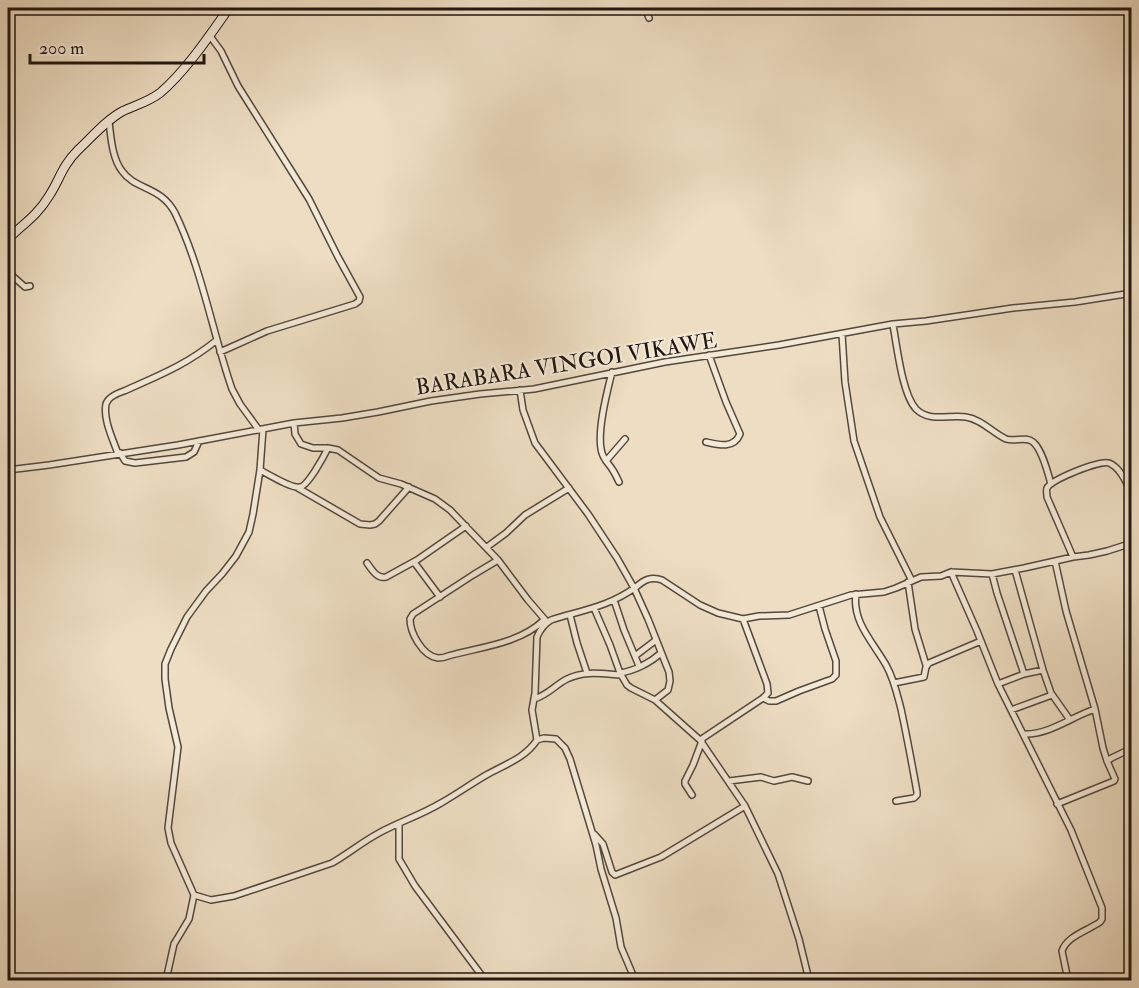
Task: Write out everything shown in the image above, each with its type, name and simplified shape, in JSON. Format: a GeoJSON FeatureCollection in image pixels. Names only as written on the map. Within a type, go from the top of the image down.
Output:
{"type":"FeatureCollection","features":[{"type":"Feature","properties":{"kind":"street"},"geometry":{"type":"LineString","coordinates":[[8,239],[37,212],[75,153],[122,112],[158,94],[177,76],[210,36],[229,8]]}},
{"type":"Feature","properties":{"kind":"street"},"geometry":{"type":"LineString","coordinates":[[645,8],[649,18]]}},
{"type":"Feature","properties":{"kind":"street"},"geometry":{"type":"LineString","coordinates":[[210,36],[221,51],[238,86],[309,199],[360,297],[355,304],[267,331],[220,352]]}},
{"type":"Feature","properties":{"kind":"street"},"geometry":{"type":"LineString","coordinates":[[109,122],[113,147],[121,171],[132,181],[156,192],[168,202],[175,214],[196,264],[232,389],[240,404],[261,430],[260,470],[249,532],[243,545],[222,574],[187,617],[165,664],[169,708],[178,747],[168,828],[171,843],[194,895],[189,920],[174,944],[166,981]]}},
{"type":"Feature","properties":{"kind":"street"},"geometry":{"type":"LineString","coordinates":[[8,272],[25,288],[30,286]]}},
{"type":"Feature","properties":{"kind":"street","name":"BARABARA VINGOI VIKAWE"},"geometry":{"type":"LineString","coordinates":[[8,470],[199,441],[294,423],[342,418],[454,398],[534,389],[612,372],[893,325],[1013,308],[1075,303],[1131,293]]}},
{"type":"Feature","properties":{"kind":"street"},"geometry":{"type":"LineString","coordinates":[[893,325],[903,380],[912,403],[917,409],[935,417],[968,417],[1008,440],[1031,440],[1040,450],[1051,484]]}},
{"type":"Feature","properties":{"kind":"street"},"geometry":{"type":"LineString","coordinates":[[842,334],[845,382],[854,441],[880,518],[910,582],[915,628],[926,665],[924,677],[894,683]]}},
{"type":"Feature","properties":{"kind":"street"},"geometry":{"type":"LineString","coordinates":[[199,441],[194,452],[186,457],[135,463],[126,461],[119,453],[106,416],[106,404],[108,400],[122,392],[181,365],[217,340]]}},
{"type":"Feature","properties":{"kind":"street"},"geometry":{"type":"LineString","coordinates":[[706,441],[728,445],[738,440],[741,434],[726,402],[709,355]]}},
{"type":"Feature","properties":{"kind":"street"},"geometry":{"type":"LineString","coordinates":[[612,372],[601,426],[601,452],[619,482]]}},
{"type":"Feature","properties":{"kind":"street"},"geometry":{"type":"LineString","coordinates":[[520,390],[523,410],[536,443],[603,535],[634,588],[648,619],[669,672],[670,681],[666,693],[655,700]]}},
{"type":"Feature","properties":{"kind":"street"},"geometry":{"type":"LineString","coordinates":[[294,423],[295,434],[299,442],[313,448],[328,448],[343,453],[379,478],[409,487],[442,503],[487,547],[545,621]]}},
{"type":"Feature","properties":{"kind":"street"},"geometry":{"type":"LineString","coordinates":[[606,461],[625,439]]}},
{"type":"Feature","properties":{"kind":"street"},"geometry":{"type":"LineString","coordinates":[[298,488],[305,484],[328,448]]}},
{"type":"Feature","properties":{"kind":"street"},"geometry":{"type":"LineString","coordinates":[[1073,557],[1047,497],[1047,489],[1051,484],[1066,475],[1097,463],[1107,462],[1123,476],[1131,493]]}},
{"type":"Feature","properties":{"kind":"street"},"geometry":{"type":"LineString","coordinates":[[260,470],[298,488],[360,524],[370,525],[380,521],[409,487]]}},
{"type":"Feature","properties":{"kind":"street"},"geometry":{"type":"LineString","coordinates":[[487,547],[506,533],[525,514],[569,488]]}},
{"type":"Feature","properties":{"kind":"street"},"geometry":{"type":"LineString","coordinates":[[367,563],[382,578],[414,562],[466,526]]}},
{"type":"Feature","properties":{"kind":"street"},"geometry":{"type":"LineString","coordinates":[[498,561],[418,610],[410,619],[412,632],[425,651],[439,658],[521,636],[545,621],[594,608],[614,600],[642,582],[656,577],[718,614],[743,619],[789,615],[856,594],[885,592],[921,577],[941,576],[951,572],[992,574],[1107,551],[1131,543]]}},
{"type":"Feature","properties":{"kind":"street"},"geometry":{"type":"LineString","coordinates":[[1055,561],[1066,611],[1095,709],[1107,761],[1114,777],[1114,781],[1057,804]]}},
{"type":"Feature","properties":{"kind":"street"},"geometry":{"type":"LineString","coordinates":[[414,562],[440,597]]}},
{"type":"Feature","properties":{"kind":"street"},"geometry":{"type":"LineString","coordinates":[[1015,570],[1052,695],[1070,720]]}},
{"type":"Feature","properties":{"kind":"street"},"geometry":{"type":"LineString","coordinates":[[951,572],[998,684],[1071,830],[1102,908],[1100,922],[1067,942],[1063,947],[1068,981]]}},
{"type":"Feature","properties":{"kind":"street"},"geometry":{"type":"LineString","coordinates":[[992,574],[1024,674]]}},
{"type":"Feature","properties":{"kind":"street"},"geometry":{"type":"LineString","coordinates":[[856,594],[855,608],[858,618],[894,683],[905,726],[917,795],[914,798],[896,801]]}},
{"type":"Feature","properties":{"kind":"street"},"geometry":{"type":"LineString","coordinates":[[614,600],[639,666]]}},
{"type":"Feature","properties":{"kind":"street"},"geometry":{"type":"LineString","coordinates":[[763,698],[776,701],[832,679],[836,675],[836,661],[826,635],[819,606]]}},
{"type":"Feature","properties":{"kind":"street"},"geometry":{"type":"LineString","coordinates":[[594,608],[620,674],[631,688],[655,700],[701,740],[745,806],[778,874],[799,939],[808,981]]}},
{"type":"Feature","properties":{"kind":"street"},"geometry":{"type":"LineString","coordinates":[[570,615],[587,673]]}},
{"type":"Feature","properties":{"kind":"street"},"geometry":{"type":"LineString","coordinates":[[692,795],[687,788],[686,781],[701,740],[768,693],[767,684],[743,619]]}},
{"type":"Feature","properties":{"kind":"street"},"geometry":{"type":"LineString","coordinates":[[537,740],[532,710],[537,637],[545,621]]}},
{"type":"Feature","properties":{"kind":"street"},"geometry":{"type":"LineString","coordinates":[[634,656],[656,640]]}},
{"type":"Feature","properties":{"kind":"street"},"geometry":{"type":"LineString","coordinates":[[926,665],[981,641]]}},
{"type":"Feature","properties":{"kind":"street"},"geometry":{"type":"LineString","coordinates":[[534,699],[545,695],[568,678],[587,673],[620,674],[654,659],[661,653]]}},
{"type":"Feature","properties":{"kind":"street"},"geometry":{"type":"LineString","coordinates":[[1131,656],[1127,664],[1131,680]]}},
{"type":"Feature","properties":{"kind":"street"},"geometry":{"type":"LineString","coordinates":[[998,684],[1024,674],[1043,670]]}},
{"type":"Feature","properties":{"kind":"street"},"geometry":{"type":"LineString","coordinates":[[1011,710],[1052,695]]}},
{"type":"Feature","properties":{"kind":"street"},"geometry":{"type":"LineString","coordinates":[[1024,734],[1039,734],[1095,709]]}},
{"type":"Feature","properties":{"kind":"street"},"geometry":{"type":"LineString","coordinates":[[194,895],[212,900],[234,896],[332,862],[347,855],[380,832],[442,803],[489,773],[520,757],[537,740],[556,739],[561,742],[568,753],[576,775],[616,918],[621,947],[635,981]]}},
{"type":"Feature","properties":{"kind":"street"},"geometry":{"type":"LineString","coordinates":[[1107,761],[1131,747]]}},
{"type":"Feature","properties":{"kind":"street"},"geometry":{"type":"LineString","coordinates":[[729,781],[761,777],[774,781],[792,777],[808,781]]}},
{"type":"Feature","properties":{"kind":"street"},"geometry":{"type":"LineString","coordinates":[[593,832],[603,844],[612,872],[615,874],[661,856],[745,806]]}},
{"type":"Feature","properties":{"kind":"street"},"geometry":{"type":"LineString","coordinates":[[399,824],[399,859],[415,886],[486,981]]}}]}
